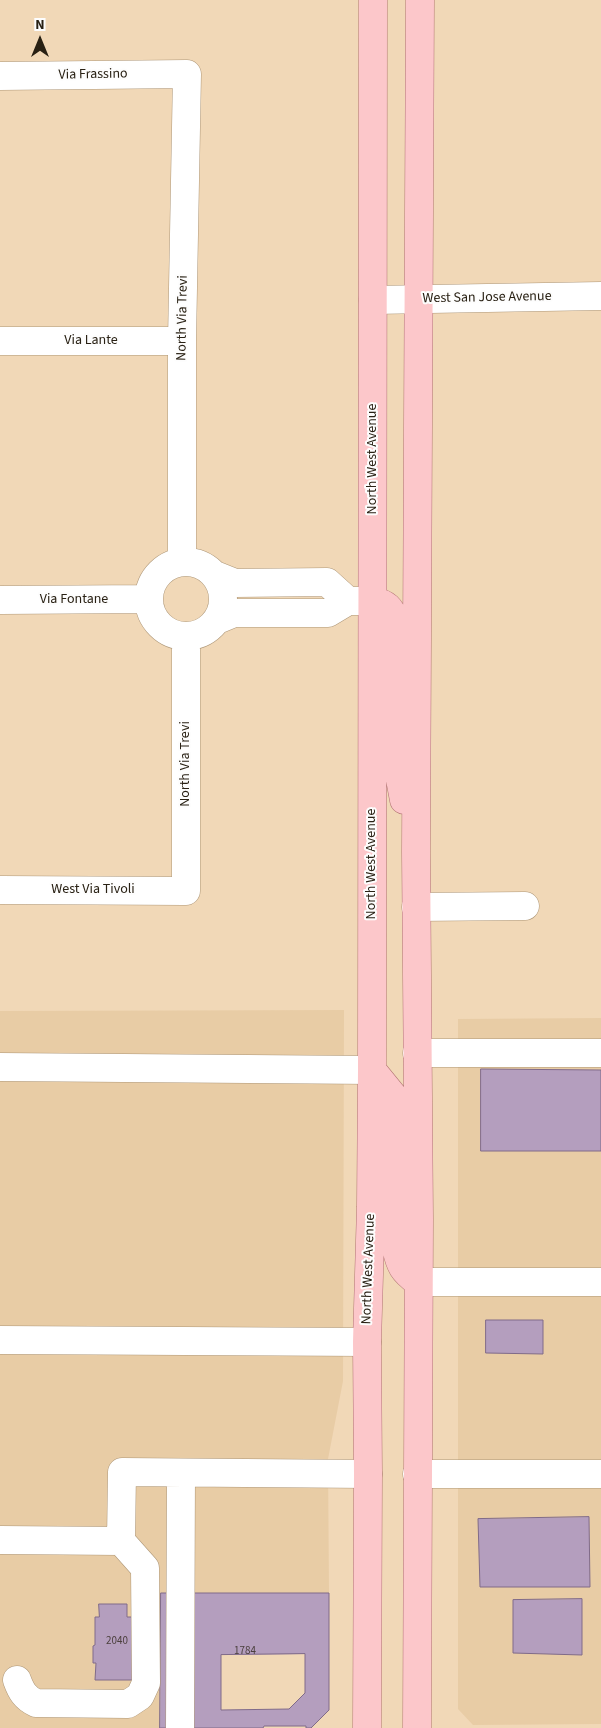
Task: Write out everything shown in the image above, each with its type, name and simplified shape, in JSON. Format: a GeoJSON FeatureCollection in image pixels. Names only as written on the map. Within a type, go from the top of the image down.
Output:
{"type":"FeatureCollection","features":[{"type":"Feature","properties":{"kind":"main road","name":"North West Avenue"},"geometry":{"type":"LineString","coordinates":[[366,1728],[367,1342],[371,1207],[372,1070],[360,601],[373,300],[373,0]]}},
{"type":"Feature","properties":{"kind":"main road"},"geometry":{"type":"LineString","coordinates":[[416,1728],[418,1282],[416,852],[420,0]]}},
{"type":"Feature","properties":{"kind":"main road"},"geometry":{"type":"LineString","coordinates":[[360,601],[384,603],[392,611],[395,621],[397,763],[416,852]]}},
{"type":"Feature","properties":{"kind":"main road"},"geometry":{"type":"LineString","coordinates":[[372,1070],[394,1097],[396,1247],[399,1263],[406,1273],[418,1282]]}},
{"type":"Feature","properties":{"kind":"street","name":"Via Frassino"},"geometry":{"type":"LineString","coordinates":[[0,76],[187,74]]}},
{"type":"Feature","properties":{"kind":"street","name":"North Via Trevi"},"geometry":{"type":"LineString","coordinates":[[182,562],[182,341],[187,74]]}},
{"type":"Feature","properties":{"kind":"street","name":"West San Jose Avenue"},"geometry":{"type":"LineString","coordinates":[[373,300],[601,296]]}},
{"type":"Feature","properties":{"kind":"street","name":"Via Lante"},"geometry":{"type":"LineString","coordinates":[[0,341],[182,341]]}},
{"type":"Feature","properties":{"kind":"street"},"geometry":{"type":"LineString","coordinates":[[215,575],[221,586],[222,610],[217,620],[209,629],[198,635],[186,637],[163,629],[155,620],[150,609],[149,599],[152,585],[159,574],[169,567],[182,562],[205,567],[215,575],[235,583],[327,582],[360,601]]}},
{"type":"Feature","properties":{"kind":"street"},"geometry":{"type":"LineString","coordinates":[[303,582],[303,613]]}},
{"type":"Feature","properties":{"kind":"street","name":"Via Fontane"},"geometry":{"type":"LineString","coordinates":[[0,600],[149,599]]}},
{"type":"Feature","properties":{"kind":"street"},"geometry":{"type":"LineString","coordinates":[[217,620],[234,613],[328,613],[360,601]]}},
{"type":"Feature","properties":{"kind":"street","name":"North Via Trevi"},"geometry":{"type":"LineString","coordinates":[[186,637],[186,891]]}},
{"type":"Feature","properties":{"kind":"street","name":"West Via Tivoli"},"geometry":{"type":"LineString","coordinates":[[0,890],[186,891]]}},
{"type":"Feature","properties":{"kind":"street"},"geometry":{"type":"LineString","coordinates":[[416,907],[525,906]]}},
{"type":"Feature","properties":{"kind":"street"},"geometry":{"type":"LineString","coordinates":[[417,1053],[601,1053]]}},
{"type":"Feature","properties":{"kind":"street"},"geometry":{"type":"LineString","coordinates":[[0,1068],[372,1070]]}},
{"type":"Feature","properties":{"kind":"street"},"geometry":{"type":"LineString","coordinates":[[418,1282],[601,1282]]}},
{"type":"Feature","properties":{"kind":"street"},"geometry":{"type":"LineString","coordinates":[[0,1340],[367,1342]]}},
{"type":"Feature","properties":{"kind":"street"},"geometry":{"type":"LineString","coordinates":[[17,1680],[28,1699],[36,1703],[128,1704],[140,1696],[146,1683],[145,1568],[122,1541],[122,1472],[368,1474]]}},
{"type":"Feature","properties":{"kind":"street"},"geometry":{"type":"LineString","coordinates":[[180,1728],[181,1473]]}},
{"type":"Feature","properties":{"kind":"street"},"geometry":{"type":"LineString","coordinates":[[417,1474],[601,1474]]}},
{"type":"Feature","properties":{"kind":"street"},"geometry":{"type":"LineString","coordinates":[[0,1540],[122,1541]]}},
{"type":"Feature","properties":{"kind":"shaded area"},"geometry":{"type":"Polygon","coordinates":[[[344,1010],[343,1381],[328,1459],[329,1593],[161,1593],[160,1728],[0,1728],[0,1011],[344,1010]]]}},
{"type":"Feature","properties":{"kind":"shaded area"},"geometry":{"type":"Polygon","coordinates":[[[601,1018],[601,1724],[473,1725],[458,1709],[458,1019],[601,1018]]]}},
{"type":"Feature","properties":{"kind":"building"},"geometry":{"type":"Polygon","coordinates":[[[481,1069],[601,1070],[601,1151],[481,1151],[481,1069]]]}},
{"type":"Feature","properties":{"kind":"building"},"geometry":{"type":"Polygon","coordinates":[[[486,1320],[543,1320],[543,1354],[486,1353],[486,1320]]]}},
{"type":"Feature","properties":{"kind":"building"},"geometry":{"type":"Polygon","coordinates":[[[589,1517],[590,1587],[480,1587],[478,1519],[589,1517]]]}},
{"type":"Feature","properties":{"kind":"building"},"geometry":{"type":"Polygon","coordinates":[[[161,1593],[329,1593],[329,1710],[311,1728],[306,1728],[306,1726],[264,1726],[263,1728],[160,1728],[161,1593]]]}},
{"type":"Feature","properties":{"kind":"building"},"geometry":{"type":"Polygon","coordinates":[[[582,1599],[582,1655],[513,1653],[513,1600],[582,1599]]]}},
{"type":"Feature","properties":{"kind":"building"},"geometry":{"type":"Polygon","coordinates":[[[99,1604],[127,1604],[127,1617],[138,1617],[138,1680],[95,1680],[96,1663],[93,1663],[93,1646],[95,1645],[95,1617],[99,1617],[99,1604]]]}},
{"type":"Feature","properties":{"kind":"building"},"geometry":{"type":"Polygon","coordinates":[[[305,1654],[305,1693],[289,1709],[221,1710],[221,1655],[305,1654]]]}}]}
